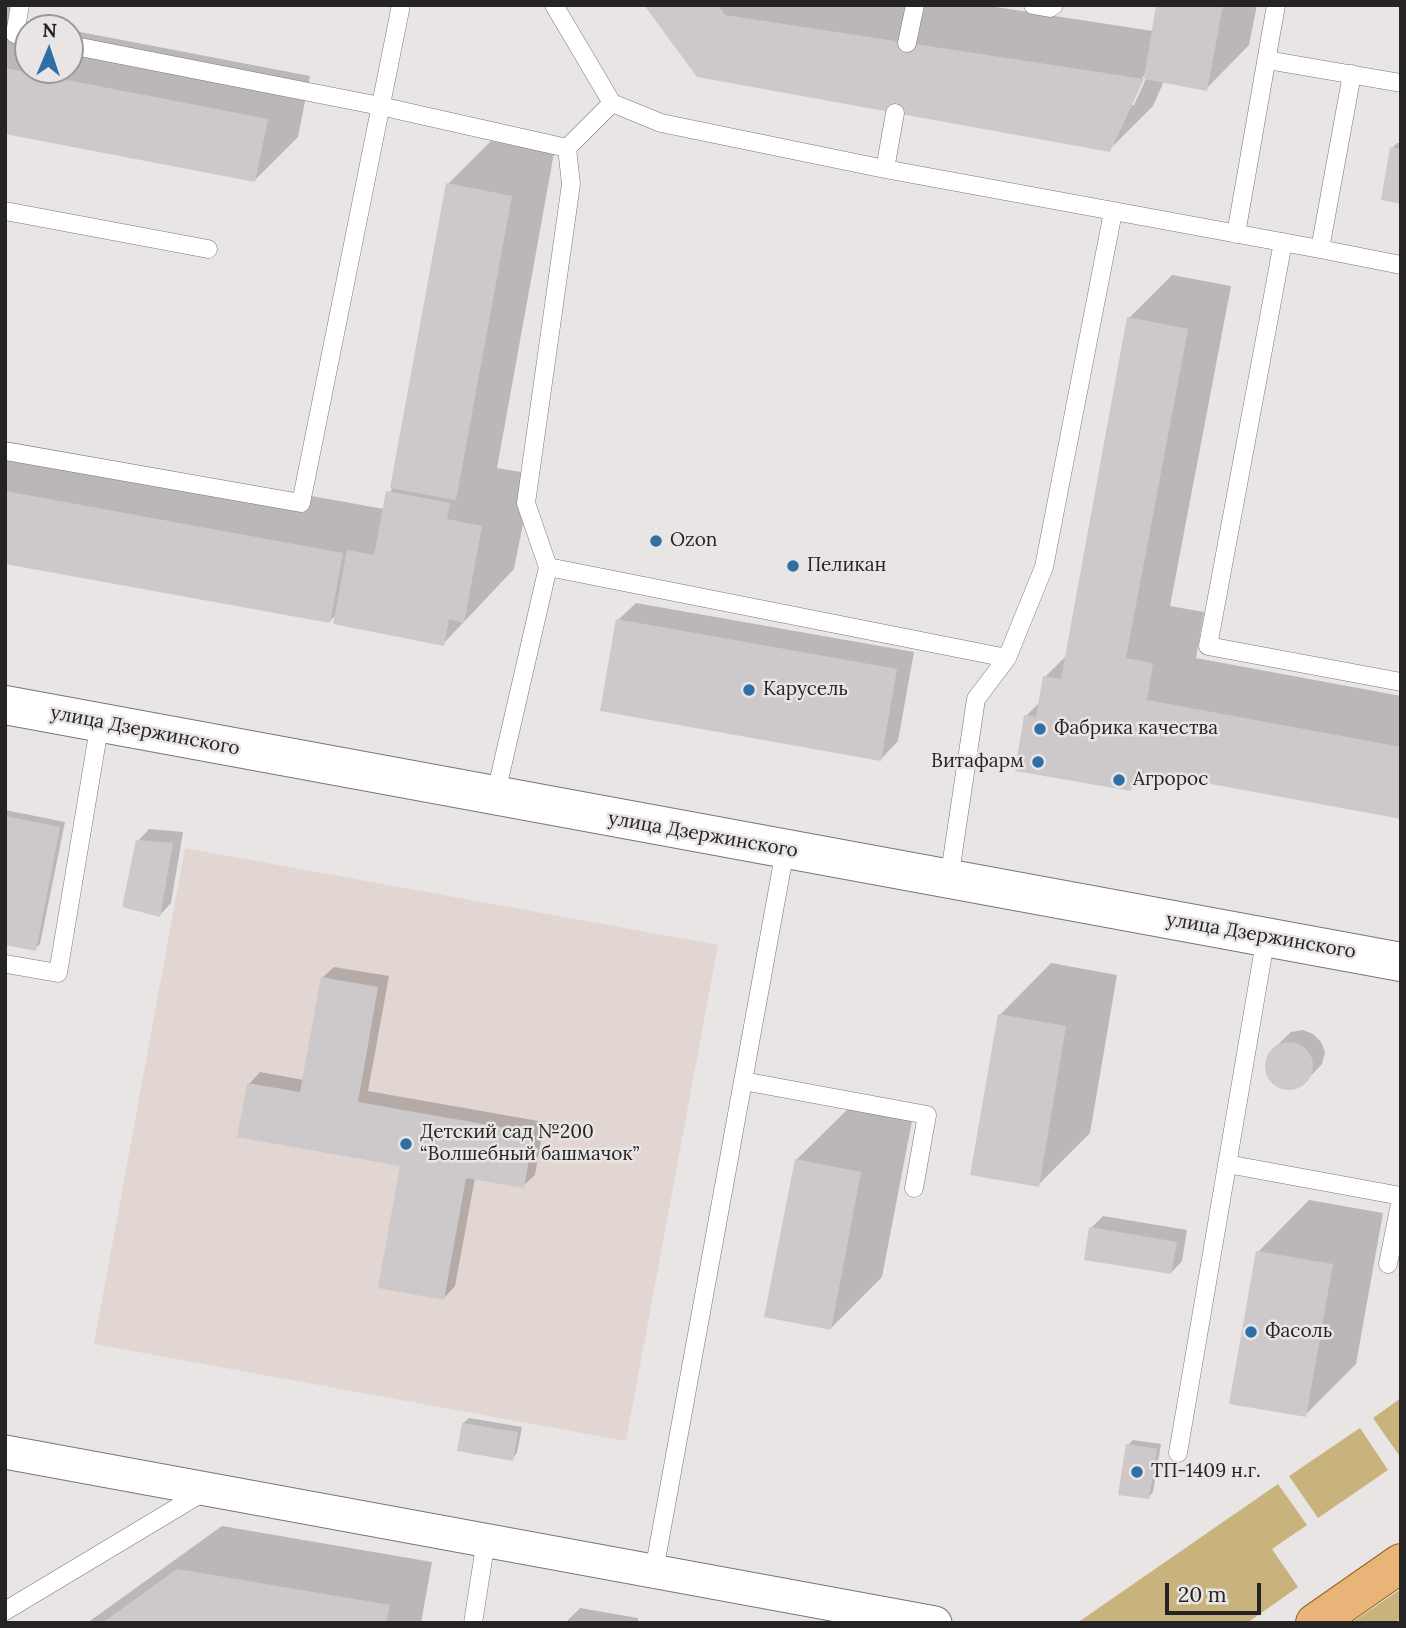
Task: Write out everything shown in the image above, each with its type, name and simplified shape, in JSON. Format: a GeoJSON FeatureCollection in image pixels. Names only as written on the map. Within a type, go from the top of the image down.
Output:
{"type":"FeatureCollection","features":[{"type":"Feature","properties":{"kind":"main road","name":"улица Дзержинского"},"geometry":{"type":"LineString","coordinates":[[5,705],[1401,962]]}},
{"type":"Feature","properties":{"kind":"main road"},"geometry":{"type":"LineString","coordinates":[[1315,1623],[1401,1563]]}},
{"type":"Feature","properties":{"kind":"street"},"geometry":{"type":"LineString","coordinates":[[5,1452],[935,1623]]}},
{"type":"Feature","properties":{"kind":"lane"},"geometry":{"type":"LineString","coordinates":[[5,451],[300,503],[401,5]]}},
{"type":"Feature","properties":{"kind":"lane"},"geometry":{"type":"LineString","coordinates":[[554,5],[612,103],[661,123],[885,169],[1401,265]]}},
{"type":"Feature","properties":{"kind":"lane"},"geometry":{"type":"LineString","coordinates":[[907,43],[915,5]]}},
{"type":"Feature","properties":{"kind":"lane"},"geometry":{"type":"LineString","coordinates":[[1033,5],[1051,8],[1054,5]]}},
{"type":"Feature","properties":{"kind":"lane"},"geometry":{"type":"LineString","coordinates":[[1236,234],[1276,5]]}},
{"type":"Feature","properties":{"kind":"lane"},"geometry":{"type":"LineString","coordinates":[[84,48],[380,106],[567,148]]}},
{"type":"Feature","properties":{"kind":"lane"},"geometry":{"type":"LineString","coordinates":[[1266,60],[1401,83]]}},
{"type":"Feature","properties":{"kind":"lane"},"geometry":{"type":"LineString","coordinates":[[1320,249],[1352,74]]}},
{"type":"Feature","properties":{"kind":"lane"},"geometry":{"type":"LineString","coordinates":[[567,148],[612,103]]}},
{"type":"Feature","properties":{"kind":"lane"},"geometry":{"type":"LineString","coordinates":[[885,169],[895,113]]}},
{"type":"Feature","properties":{"kind":"lane"},"geometry":{"type":"LineString","coordinates":[[495,797],[548,567],[526,503],[571,184],[567,148]]}},
{"type":"Feature","properties":{"kind":"lane"},"geometry":{"type":"LineString","coordinates":[[5,211],[208,249]]}},
{"type":"Feature","properties":{"kind":"lane"},"geometry":{"type":"LineString","coordinates":[[949,880],[976,699],[1007,657],[1044,567],[1113,212]]}},
{"type":"Feature","properties":{"kind":"lane"},"geometry":{"type":"LineString","coordinates":[[1283,242],[1208,646],[1401,682]]}},
{"type":"Feature","properties":{"kind":"lane"},"geometry":{"type":"LineString","coordinates":[[548,567],[1007,657]]}},
{"type":"Feature","properties":{"kind":"lane"},"geometry":{"type":"LineString","coordinates":[[6,964],[58,973],[100,722]]}},
{"type":"Feature","properties":{"kind":"lane"},"geometry":{"type":"LineString","coordinates":[[654,1571],[785,850]]}},
{"type":"Feature","properties":{"kind":"lane"},"geometry":{"type":"LineString","coordinates":[[1178,1454],[1266,936]]}},
{"type":"Feature","properties":{"kind":"lane"},"geometry":{"type":"LineString","coordinates":[[743,1081],[927,1115],[914,1188]]}},
{"type":"Feature","properties":{"kind":"lane"},"geometry":{"type":"LineString","coordinates":[[1227,1164],[1401,1198],[1388,1264]]}},
{"type":"Feature","properties":{"kind":"lane"},"geometry":{"type":"LineString","coordinates":[[5,1611],[208,1489]]}},
{"type":"Feature","properties":{"kind":"lane"},"geometry":{"type":"LineString","coordinates":[[473,1623],[486,1540]]}},
{"type":"Feature","properties":{"kind":"shaded area","name":"Детский сад №200 “Волшебный башмачок”"},"geometry":{"type":"Polygon","coordinates":[[[185,848],[718,945],[626,1441],[94,1344],[185,848]]]}},
{"type":"Feature","properties":{"kind":"shaded area"},"geometry":{"type":"Polygon","coordinates":[[[1401,1398],[1401,1458],[1373,1418],[1401,1398]]]}},
{"type":"Feature","properties":{"kind":"shaded area"},"geometry":{"type":"Polygon","coordinates":[[[1360,1428],[1388,1470],[1318,1518],[1289,1476],[1360,1428]]]}},
{"type":"Feature","properties":{"kind":"shaded area"},"geometry":{"type":"Polygon","coordinates":[[[1278,1484],[1307,1525],[1272,1549],[1298,1587],[1247,1623],[1077,1623],[1278,1484]]]}},
{"type":"Feature","properties":{"kind":"shaded area"},"geometry":{"type":"Polygon","coordinates":[[[1401,1589],[1401,1618],[1394,1623],[1351,1623],[1401,1589]]]}},
{"type":"Feature","properties":{"kind":"building"},"geometry":{"type":"Polygon","coordinates":[[[644,5],[718,5],[725,15],[1144,79],[1110,152],[697,77],[644,5]]]}},
{"type":"Feature","properties":{"kind":"building"},"geometry":{"type":"Polygon","coordinates":[[[1156,5],[1223,5],[1207,91],[1144,79],[1156,5]]]}},
{"type":"Feature","properties":{"kind":"building"},"geometry":{"type":"Polygon","coordinates":[[[5,68],[14,70],[14,84],[84,83],[268,119],[255,182],[5,134],[5,68]]]}},
{"type":"Feature","properties":{"kind":"building"},"geometry":{"type":"Polygon","coordinates":[[[1390,147],[1401,149],[1401,204],[1381,200],[1390,147]]]}},
{"type":"Feature","properties":{"kind":"building"},"geometry":{"type":"Polygon","coordinates":[[[446,183],[512,196],[456,500],[390,488],[446,183]]]}},
{"type":"Feature","properties":{"kind":"building"},"geometry":{"type":"Polygon","coordinates":[[[1127,317],[1188,329],[1126,658],[1153,663],[1147,700],[1401,747],[1401,819],[1135,770],[1131,791],[1015,771],[1024,715],[1036,717],[1043,676],[1061,679],[1127,317]]]}},
{"type":"Feature","properties":{"kind":"building"},"geometry":{"type":"Polygon","coordinates":[[[5,491],[343,553],[330,623],[5,564],[5,491]]]}},
{"type":"Feature","properties":{"kind":"building"},"geometry":{"type":"Polygon","coordinates":[[[386,491],[450,503],[447,519],[482,526],[464,623],[449,619],[444,646],[333,624],[347,550],[374,555],[386,491]]]}},
{"type":"Feature","properties":{"kind":"building","name":"Карусель"},"geometry":{"type":"Polygon","coordinates":[[[616,619],[897,669],[881,761],[600,711],[616,619]]]}},
{"type":"Feature","properties":{"kind":"building"},"geometry":{"type":"Polygon","coordinates":[[[5,816],[60,827],[36,951],[5,945],[5,816]]]}},
{"type":"Feature","properties":{"kind":"building"},"geometry":{"type":"Polygon","coordinates":[[[136,840],[173,843],[160,917],[122,907],[136,840]]]}},
{"type":"Feature","properties":{"kind":"building"},"geometry":{"type":"Polygon","coordinates":[[[321,977],[378,987],[358,1102],[534,1133],[524,1188],[466,1178],[444,1300],[378,1288],[400,1166],[237,1137],[247,1083],[300,1092],[321,977]]]}},
{"type":"Feature","properties":{"kind":"building"},"geometry":{"type":"Polygon","coordinates":[[[998,1014],[1066,1026],[1039,1187],[970,1175],[998,1014]]]}},
{"type":"Feature","properties":{"kind":"building"},"geometry":{"type":"Polygon","coordinates":[[[1289,1042],[1298,1043],[1306,1049],[1312,1057],[1312,1075],[1306,1083],[1298,1089],[1289,1090],[1280,1089],[1272,1083],[1266,1075],[1265,1066],[1266,1057],[1272,1049],[1280,1043],[1289,1042]]]}},
{"type":"Feature","properties":{"kind":"building"},"geometry":{"type":"Polygon","coordinates":[[[795,1159],[861,1172],[831,1330],[764,1317],[795,1159]]]}},
{"type":"Feature","properties":{"kind":"building"},"geometry":{"type":"Polygon","coordinates":[[[1089,1227],[1177,1242],[1171,1274],[1084,1260],[1089,1227]]]}},
{"type":"Feature","properties":{"kind":"building"},"geometry":{"type":"Polygon","coordinates":[[[1256,1251],[1333,1264],[1306,1417],[1229,1404],[1256,1251]]]}},
{"type":"Feature","properties":{"kind":"building"},"geometry":{"type":"Polygon","coordinates":[[[462,1423],[518,1432],[513,1461],[457,1451],[462,1423]]]}},
{"type":"Feature","properties":{"kind":"building","name":"ТП-1409 н.г."},"geometry":{"type":"Polygon","coordinates":[[[1126,1444],[1157,1449],[1149,1499],[1118,1495],[1126,1444]]]}},
{"type":"Feature","properties":{"kind":"building"},"geometry":{"type":"Polygon","coordinates":[[[177,1569],[390,1605],[386,1623],[102,1623],[177,1569]]]}},
{"type":"Feature","properties":{"kind":"place","name":"Ozon"},"geometry":{"type":"Point","coordinates":[656,541]}},
{"type":"Feature","properties":{"kind":"place","name":"Пеликан"},"geometry":{"type":"Point","coordinates":[793,566]}},
{"type":"Feature","properties":{"kind":"place","name":"Карусель"},"geometry":{"type":"Point","coordinates":[749,690]}},
{"type":"Feature","properties":{"kind":"place","name":"Фабрика качества"},"geometry":{"type":"Point","coordinates":[1040,729]}},
{"type":"Feature","properties":{"kind":"place","name":"Витафарм"},"geometry":{"type":"Point","coordinates":[1038,762]}},
{"type":"Feature","properties":{"kind":"place","name":"Агророс"},"geometry":{"type":"Point","coordinates":[1119,780]}},
{"type":"Feature","properties":{"kind":"place","name":"Детский сад №200 “Волшебный башмачок”"},"geometry":{"type":"Point","coordinates":[406,1144]}},
{"type":"Feature","properties":{"kind":"place","name":"Фасоль"},"geometry":{"type":"Point","coordinates":[1251,1332]}},
{"type":"Feature","properties":{"kind":"place","name":"ТП-1409 н.г."},"geometry":{"type":"Point","coordinates":[1137,1472]}}]}
